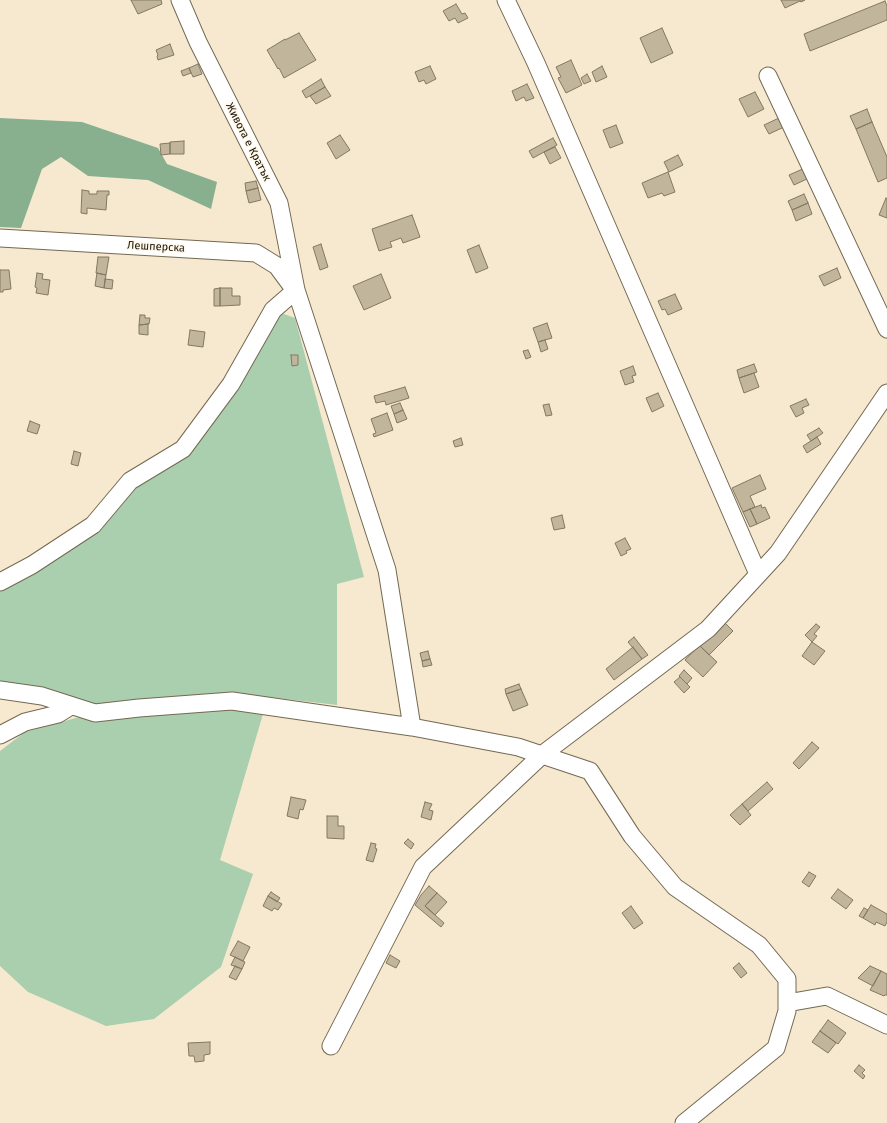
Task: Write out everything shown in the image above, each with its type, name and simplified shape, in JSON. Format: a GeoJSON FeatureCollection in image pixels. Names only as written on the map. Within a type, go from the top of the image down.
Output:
{"type":"FeatureCollection","features":[{"type":"Feature","properties":{"kind":"street","name":"Живота е Кратък"},"geometry":{"type":"LineString","coordinates":[[180,0],[198,42],[279,203],[296,290]]}},
{"type":"Feature","properties":{"kind":"street"},"geometry":{"type":"LineString","coordinates":[[506,0],[536,63],[758,574]]}},
{"type":"Feature","properties":{"kind":"street"},"geometry":{"type":"LineString","coordinates":[[768,76],[887,329]]}},
{"type":"Feature","properties":{"kind":"street","name":"Лешперска"},"geometry":{"type":"LineString","coordinates":[[0,238],[256,253],[277,266],[296,290]]}},
{"type":"Feature","properties":{"kind":"street"},"geometry":{"type":"LineString","coordinates":[[0,582],[32,565],[92,525],[130,481],[183,449],[232,384],[273,310],[296,290],[387,570],[412,727]]}},
{"type":"Feature","properties":{"kind":"street"},"geometry":{"type":"LineString","coordinates":[[331,1046],[424,867],[543,754],[708,629],[778,552],[887,393]]}},
{"type":"Feature","properties":{"kind":"street"},"geometry":{"type":"LineString","coordinates":[[0,690],[42,696],[95,713],[232,701],[412,727],[518,747],[543,754],[590,771],[632,836],[675,887],[759,945],[786,979],[788,1011],[776,1048],[684,1123]]}},
{"type":"Feature","properties":{"kind":"street"},"geometry":{"type":"LineString","coordinates":[[0,735],[25,722],[58,714],[71,706]]}},
{"type":"Feature","properties":{"kind":"street"},"geometry":{"type":"LineString","coordinates":[[787,1003],[827,996],[887,1025]]}},
{"type":"Feature","properties":{"kind":"green space"},"geometry":{"type":"Polygon","coordinates":[[[0,118],[82,122],[158,148],[167,164],[217,182],[211,209],[148,180],[88,176],[61,157],[42,169],[21,228],[0,227],[0,118]]]}},
{"type":"Feature","properties":{"kind":"green space"},"geometry":{"type":"Polygon","coordinates":[[[273,310],[295,318],[364,577],[337,584],[337,705],[268,697],[220,860],[253,874],[221,967],[154,1019],[106,1026],[28,992],[0,966],[0,751],[25,732],[94,713],[0,690],[0,582],[92,525],[130,481],[183,449],[273,310]]]}},
{"type":"Feature","properties":{"kind":"building"},"geometry":{"type":"Polygon","coordinates":[[[131,0],[161,0],[162,4],[138,14],[131,0]]]}},
{"type":"Feature","properties":{"kind":"building"},"geometry":{"type":"Polygon","coordinates":[[[781,0],[805,0],[785,8],[781,0]]]}},
{"type":"Feature","properties":{"kind":"building"},"geometry":{"type":"Polygon","coordinates":[[[885,1],[887,6],[887,20],[810,51],[804,34],[885,1]]]}},
{"type":"Feature","properties":{"kind":"building"},"geometry":{"type":"Polygon","coordinates":[[[456,4],[462,14],[465,13],[468,18],[458,23],[455,18],[449,21],[443,11],[456,4]]]}},
{"type":"Feature","properties":{"kind":"building"},"geometry":{"type":"Polygon","coordinates":[[[662,28],[673,53],[651,63],[640,38],[662,28]]]}},
{"type":"Feature","properties":{"kind":"building"},"geometry":{"type":"Polygon","coordinates":[[[299,33],[316,60],[284,78],[267,50],[285,39],[299,33]]]}},
{"type":"Feature","properties":{"kind":"building"},"geometry":{"type":"Polygon","coordinates":[[[170,44],[174,55],[158,60],[156,50],[170,44]]]}},
{"type":"Feature","properties":{"kind":"building"},"geometry":{"type":"Polygon","coordinates":[[[571,60],[582,85],[566,93],[558,78],[561,77],[556,67],[571,60]]]}},
{"type":"Feature","properties":{"kind":"building"},"geometry":{"type":"Polygon","coordinates":[[[198,64],[202,74],[193,77],[189,68],[198,64]]]}},
{"type":"Feature","properties":{"kind":"building"},"geometry":{"type":"Polygon","coordinates":[[[430,66],[436,79],[426,84],[424,80],[419,82],[415,72],[430,66]]]}},
{"type":"Feature","properties":{"kind":"building"},"geometry":{"type":"Polygon","coordinates":[[[602,66],[607,77],[596,82],[592,72],[602,66]]]}},
{"type":"Feature","properties":{"kind":"building"},"geometry":{"type":"Polygon","coordinates":[[[189,68],[191,73],[183,76],[181,71],[189,68]]]}},
{"type":"Feature","properties":{"kind":"building"},"geometry":{"type":"Polygon","coordinates":[[[587,74],[591,81],[584,84],[581,78],[587,74]]]}},
{"type":"Feature","properties":{"kind":"building"},"geometry":{"type":"Polygon","coordinates":[[[321,79],[325,87],[306,98],[302,91],[321,79]]]}},
{"type":"Feature","properties":{"kind":"building"},"geometry":{"type":"Polygon","coordinates":[[[527,84],[534,98],[526,101],[524,97],[516,101],[512,91],[527,84]]]}},
{"type":"Feature","properties":{"kind":"building"},"geometry":{"type":"Polygon","coordinates":[[[325,87],[331,96],[316,104],[310,96],[325,87]]]}},
{"type":"Feature","properties":{"kind":"building"},"geometry":{"type":"Polygon","coordinates":[[[755,92],[764,109],[748,117],[739,99],[755,92]]]}},
{"type":"Feature","properties":{"kind":"building"},"geometry":{"type":"Polygon","coordinates":[[[867,109],[872,122],[856,129],[850,116],[867,109]]]}},
{"type":"Feature","properties":{"kind":"building"},"geometry":{"type":"Polygon","coordinates":[[[779,118],[784,127],[769,134],[764,125],[779,118]]]}},
{"type":"Feature","properties":{"kind":"building"},"geometry":{"type":"Polygon","coordinates":[[[872,122],[887,157],[887,178],[878,182],[856,129],[872,122]]]}},
{"type":"Feature","properties":{"kind":"building"},"geometry":{"type":"Polygon","coordinates":[[[616,125],[623,143],[610,148],[603,130],[616,125]]]}},
{"type":"Feature","properties":{"kind":"building"},"geometry":{"type":"Polygon","coordinates":[[[340,135],[350,150],[336,159],[327,143],[340,135]]]}},
{"type":"Feature","properties":{"kind":"building"},"geometry":{"type":"Polygon","coordinates":[[[553,138],[557,145],[533,158],[529,151],[553,138]]]}},
{"type":"Feature","properties":{"kind":"building"},"geometry":{"type":"Polygon","coordinates":[[[184,141],[184,154],[170,154],[170,142],[184,141]]]}},
{"type":"Feature","properties":{"kind":"building"},"geometry":{"type":"Polygon","coordinates":[[[170,143],[170,154],[161,155],[160,144],[170,143]]]}},
{"type":"Feature","properties":{"kind":"building"},"geometry":{"type":"Polygon","coordinates":[[[555,147],[561,158],[550,164],[544,152],[555,147]]]}},
{"type":"Feature","properties":{"kind":"building"},"geometry":{"type":"Polygon","coordinates":[[[678,155],[683,165],[669,172],[664,162],[678,155]]]}},
{"type":"Feature","properties":{"kind":"building"},"geometry":{"type":"Polygon","coordinates":[[[805,168],[809,178],[794,185],[789,175],[805,168]]]}},
{"type":"Feature","properties":{"kind":"building"},"geometry":{"type":"Polygon","coordinates":[[[668,172],[675,192],[664,196],[662,193],[648,198],[642,183],[668,172]]]}},
{"type":"Feature","properties":{"kind":"building"},"geometry":{"type":"Polygon","coordinates":[[[256,181],[258,188],[246,191],[245,183],[256,181]]]}},
{"type":"Feature","properties":{"kind":"building"},"geometry":{"type":"Polygon","coordinates":[[[258,188],[261,200],[249,203],[246,191],[258,188]]]}},
{"type":"Feature","properties":{"kind":"building"},"geometry":{"type":"Polygon","coordinates":[[[82,190],[89,191],[89,194],[97,194],[97,191],[109,191],[109,195],[107,195],[106,210],[87,208],[87,214],[81,213],[82,190]]]}},
{"type":"Feature","properties":{"kind":"building"},"geometry":{"type":"Polygon","coordinates":[[[804,194],[808,203],[792,210],[788,201],[804,194]]]}},
{"type":"Feature","properties":{"kind":"building"},"geometry":{"type":"Polygon","coordinates":[[[886,198],[887,199],[887,218],[879,215],[886,198]]]}},
{"type":"Feature","properties":{"kind":"building"},"geometry":{"type":"Polygon","coordinates":[[[808,203],[812,214],[796,221],[792,210],[808,203]]]}},
{"type":"Feature","properties":{"kind":"building"},"geometry":{"type":"Polygon","coordinates":[[[412,215],[420,237],[403,243],[401,238],[390,242],[392,247],[379,251],[372,229],[412,215]]]}},
{"type":"Feature","properties":{"kind":"building"},"geometry":{"type":"Polygon","coordinates":[[[321,244],[328,267],[320,270],[313,247],[321,244]]]}},
{"type":"Feature","properties":{"kind":"building"},"geometry":{"type":"Polygon","coordinates":[[[479,245],[488,268],[476,273],[467,250],[479,245]]]}},
{"type":"Feature","properties":{"kind":"building"},"geometry":{"type":"Polygon","coordinates":[[[98,257],[109,257],[106,275],[96,273],[98,257]]]}},
{"type":"Feature","properties":{"kind":"building"},"geometry":{"type":"Polygon","coordinates":[[[837,268],[841,278],[824,286],[819,276],[837,268]]]}},
{"type":"Feature","properties":{"kind":"building"},"geometry":{"type":"Polygon","coordinates":[[[0,270],[9,270],[11,289],[3,290],[3,292],[0,292],[0,270]]]}},
{"type":"Feature","properties":{"kind":"building"},"geometry":{"type":"Polygon","coordinates":[[[37,273],[43,274],[42,279],[50,280],[48,295],[36,293],[37,288],[35,287],[37,273]]]}},
{"type":"Feature","properties":{"kind":"building"},"geometry":{"type":"Polygon","coordinates":[[[97,273],[106,275],[104,288],[95,286],[97,273]]]}},
{"type":"Feature","properties":{"kind":"building"},"geometry":{"type":"Polygon","coordinates":[[[381,274],[391,298],[364,310],[353,286],[381,274]]]}},
{"type":"Feature","properties":{"kind":"building"},"geometry":{"type":"Polygon","coordinates":[[[105,279],[113,280],[112,289],[104,288],[105,279]]]}},
{"type":"Feature","properties":{"kind":"building"},"geometry":{"type":"Polygon","coordinates":[[[220,288],[220,306],[214,306],[214,289],[220,288]]]}},
{"type":"Feature","properties":{"kind":"building"},"geometry":{"type":"Polygon","coordinates":[[[220,288],[232,288],[232,296],[240,296],[240,305],[220,306],[220,288]]]}},
{"type":"Feature","properties":{"kind":"building"},"geometry":{"type":"Polygon","coordinates":[[[675,294],[682,309],[668,315],[665,309],[662,310],[658,301],[675,294]]]}},
{"type":"Feature","properties":{"kind":"building"},"geometry":{"type":"Polygon","coordinates":[[[140,315],[145,315],[145,318],[150,318],[149,324],[139,325],[140,315]]]}},
{"type":"Feature","properties":{"kind":"building"},"geometry":{"type":"Polygon","coordinates":[[[547,323],[552,338],[538,342],[533,328],[547,323]]]}},
{"type":"Feature","properties":{"kind":"building"},"geometry":{"type":"Polygon","coordinates":[[[148,324],[148,335],[139,334],[139,325],[148,324]]]}},
{"type":"Feature","properties":{"kind":"building"},"geometry":{"type":"Polygon","coordinates":[[[190,330],[205,332],[203,347],[188,345],[190,330]]]}},
{"type":"Feature","properties":{"kind":"building"},"geometry":{"type":"Polygon","coordinates":[[[545,340],[548,349],[541,352],[538,342],[545,340]]]}},
{"type":"Feature","properties":{"kind":"building"},"geometry":{"type":"Polygon","coordinates":[[[528,350],[531,357],[526,359],[523,351],[528,350]]]}},
{"type":"Feature","properties":{"kind":"building"},"geometry":{"type":"Polygon","coordinates":[[[291,355],[298,355],[298,365],[292,366],[291,355]]]}},
{"type":"Feature","properties":{"kind":"building"},"geometry":{"type":"Polygon","coordinates":[[[754,364],[757,372],[739,378],[737,370],[754,364]]]}},
{"type":"Feature","properties":{"kind":"building"},"geometry":{"type":"Polygon","coordinates":[[[633,366],[636,375],[632,376],[634,382],[625,385],[620,371],[633,366]]]}},
{"type":"Feature","properties":{"kind":"building"},"geometry":{"type":"Polygon","coordinates":[[[754,373],[759,387],[744,393],[739,378],[754,373]]]}},
{"type":"Feature","properties":{"kind":"building"},"geometry":{"type":"Polygon","coordinates":[[[405,387],[409,398],[386,405],[385,401],[376,403],[374,396],[405,387]]]}},
{"type":"Feature","properties":{"kind":"building"},"geometry":{"type":"Polygon","coordinates":[[[658,393],[664,406],[652,412],[646,398],[658,393]]]}},
{"type":"Feature","properties":{"kind":"building"},"geometry":{"type":"Polygon","coordinates":[[[806,399],[809,405],[802,408],[804,413],[796,417],[790,406],[806,399]]]}},
{"type":"Feature","properties":{"kind":"building"},"geometry":{"type":"Polygon","coordinates":[[[400,403],[403,410],[394,414],[391,406],[400,403]]]}},
{"type":"Feature","properties":{"kind":"building"},"geometry":{"type":"Polygon","coordinates":[[[549,404],[552,415],[546,416],[543,405],[549,404]]]}},
{"type":"Feature","properties":{"kind":"building"},"geometry":{"type":"Polygon","coordinates":[[[403,410],[407,419],[397,423],[394,414],[403,410]]]}},
{"type":"Feature","properties":{"kind":"building"},"geometry":{"type":"Polygon","coordinates":[[[387,413],[393,430],[374,437],[373,434],[376,433],[371,419],[387,413]]]}},
{"type":"Feature","properties":{"kind":"building"},"geometry":{"type":"Polygon","coordinates":[[[30,421],[40,425],[37,434],[27,431],[30,421]]]}},
{"type":"Feature","properties":{"kind":"building"},"geometry":{"type":"Polygon","coordinates":[[[819,428],[823,433],[811,441],[807,435],[819,428]]]}},
{"type":"Feature","properties":{"kind":"building"},"geometry":{"type":"Polygon","coordinates":[[[817,437],[821,444],[807,453],[803,446],[817,437]]]}},
{"type":"Feature","properties":{"kind":"building"},"geometry":{"type":"Polygon","coordinates":[[[461,438],[463,445],[455,447],[453,441],[461,438]]]}},
{"type":"Feature","properties":{"kind":"building"},"geometry":{"type":"Polygon","coordinates":[[[74,451],[81,453],[78,466],[71,464],[74,451]]]}},
{"type":"Feature","properties":{"kind":"building"},"geometry":{"type":"Polygon","coordinates":[[[760,475],[766,489],[750,496],[755,507],[743,512],[732,488],[760,475]]]}},
{"type":"Feature","properties":{"kind":"building"},"geometry":{"type":"Polygon","coordinates":[[[761,505],[762,508],[765,507],[770,518],[757,524],[750,509],[761,505]]]}},
{"type":"Feature","properties":{"kind":"building"},"geometry":{"type":"Polygon","coordinates":[[[750,509],[757,524],[750,527],[743,512],[750,509]]]}},
{"type":"Feature","properties":{"kind":"building"},"geometry":{"type":"Polygon","coordinates":[[[562,515],[565,528],[554,530],[551,518],[562,515]]]}},
{"type":"Feature","properties":{"kind":"building"},"geometry":{"type":"Polygon","coordinates":[[[625,538],[631,549],[626,551],[627,553],[621,556],[615,543],[625,538]]]}},
{"type":"Feature","properties":{"kind":"building"},"geometry":{"type":"Polygon","coordinates":[[[723,621],[733,631],[709,655],[699,645],[723,621]]]}},
{"type":"Feature","properties":{"kind":"building"},"geometry":{"type":"Polygon","coordinates":[[[816,624],[820,627],[814,634],[817,636],[812,642],[805,635],[816,624]]]}},
{"type":"Feature","properties":{"kind":"building"},"geometry":{"type":"Polygon","coordinates":[[[634,637],[648,655],[642,659],[628,642],[634,637]]]}},
{"type":"Feature","properties":{"kind":"building"},"geometry":{"type":"Polygon","coordinates":[[[812,642],[825,651],[814,665],[802,656],[812,642]]]}},
{"type":"Feature","properties":{"kind":"building"},"geometry":{"type":"Polygon","coordinates":[[[699,645],[717,662],[703,677],[685,660],[699,645]]]}},
{"type":"Feature","properties":{"kind":"building"},"geometry":{"type":"Polygon","coordinates":[[[633,647],[642,659],[614,680],[606,669],[633,647]]]}},
{"type":"Feature","properties":{"kind":"building"},"geometry":{"type":"Polygon","coordinates":[[[428,651],[430,659],[422,661],[420,653],[428,651]]]}},
{"type":"Feature","properties":{"kind":"building"},"geometry":{"type":"Polygon","coordinates":[[[430,659],[432,665],[423,667],[422,661],[430,659]]]}},
{"type":"Feature","properties":{"kind":"building"},"geometry":{"type":"Polygon","coordinates":[[[684,670],[692,678],[687,684],[679,676],[684,670]]]}},
{"type":"Feature","properties":{"kind":"building"},"geometry":{"type":"Polygon","coordinates":[[[680,677],[690,687],[684,693],[674,682],[680,677]]]}},
{"type":"Feature","properties":{"kind":"building"},"geometry":{"type":"Polygon","coordinates":[[[519,684],[521,689],[506,694],[505,689],[519,684]]]}},
{"type":"Feature","properties":{"kind":"building"},"geometry":{"type":"Polygon","coordinates":[[[521,689],[528,705],[513,711],[506,694],[521,689]]]}},
{"type":"Feature","properties":{"kind":"building"},"geometry":{"type":"Polygon","coordinates":[[[812,742],[819,748],[799,769],[793,763],[812,742]]]}},
{"type":"Feature","properties":{"kind":"building"},"geometry":{"type":"Polygon","coordinates":[[[767,782],[773,789],[748,811],[742,804],[767,782]]]}},
{"type":"Feature","properties":{"kind":"building"},"geometry":{"type":"Polygon","coordinates":[[[291,797],[306,800],[303,810],[300,809],[298,819],[287,816],[291,797]]]}},
{"type":"Feature","properties":{"kind":"building"},"geometry":{"type":"Polygon","coordinates":[[[425,802],[432,804],[429,810],[433,811],[431,820],[421,817],[425,802]]]}},
{"type":"Feature","properties":{"kind":"building"},"geometry":{"type":"Polygon","coordinates":[[[742,804],[751,815],[740,825],[730,815],[742,804]]]}},
{"type":"Feature","properties":{"kind":"building"},"geometry":{"type":"Polygon","coordinates":[[[327,816],[338,816],[338,826],[344,826],[344,839],[327,838],[327,816]]]}},
{"type":"Feature","properties":{"kind":"building"},"geometry":{"type":"Polygon","coordinates":[[[408,839],[414,844],[411,849],[404,843],[408,839]]]}},
{"type":"Feature","properties":{"kind":"building"},"geometry":{"type":"Polygon","coordinates":[[[371,843],[376,844],[375,848],[377,849],[373,862],[366,860],[371,843]]]}},
{"type":"Feature","properties":{"kind":"building"},"geometry":{"type":"Polygon","coordinates":[[[809,872],[816,876],[809,887],[802,882],[809,872]]]}},
{"type":"Feature","properties":{"kind":"building"},"geometry":{"type":"Polygon","coordinates":[[[429,886],[437,893],[425,906],[444,923],[441,927],[415,905],[429,886]]]}},
{"type":"Feature","properties":{"kind":"building"},"geometry":{"type":"Polygon","coordinates":[[[838,889],[853,900],[846,909],[831,898],[838,889]]]}},
{"type":"Feature","properties":{"kind":"building"},"geometry":{"type":"Polygon","coordinates":[[[271,892],[280,898],[277,902],[268,896],[271,892]]]}},
{"type":"Feature","properties":{"kind":"building"},"geometry":{"type":"Polygon","coordinates":[[[437,893],[447,902],[435,915],[425,906],[437,893]]]}},
{"type":"Feature","properties":{"kind":"building"},"geometry":{"type":"Polygon","coordinates":[[[268,896],[282,904],[278,910],[274,908],[272,911],[263,906],[268,896]]]}},
{"type":"Feature","properties":{"kind":"building"},"geometry":{"type":"Polygon","coordinates":[[[871,905],[887,914],[887,922],[885,926],[876,922],[875,925],[863,918],[871,905]]]}},
{"type":"Feature","properties":{"kind":"building"},"geometry":{"type":"Polygon","coordinates":[[[631,906],[643,923],[634,929],[622,913],[631,906]]]}},
{"type":"Feature","properties":{"kind":"building"},"geometry":{"type":"Polygon","coordinates":[[[864,908],[868,910],[863,918],[859,916],[864,908]]]}},
{"type":"Feature","properties":{"kind":"building"},"geometry":{"type":"Polygon","coordinates":[[[238,941],[250,947],[243,961],[230,955],[238,941]]]}},
{"type":"Feature","properties":{"kind":"building"},"geometry":{"type":"Polygon","coordinates":[[[390,955],[400,961],[396,968],[386,963],[390,955]]]}},
{"type":"Feature","properties":{"kind":"building"},"geometry":{"type":"Polygon","coordinates":[[[235,957],[245,962],[242,969],[231,965],[235,957]]]}},
{"type":"Feature","properties":{"kind":"building"},"geometry":{"type":"Polygon","coordinates":[[[739,963],[747,973],[741,978],[733,968],[739,963]]]}},
{"type":"Feature","properties":{"kind":"building"},"geometry":{"type":"Polygon","coordinates":[[[235,966],[242,969],[236,980],[229,977],[235,966]]]}},
{"type":"Feature","properties":{"kind":"building"},"geometry":{"type":"Polygon","coordinates":[[[870,966],[881,971],[873,986],[858,978],[870,966]]]}},
{"type":"Feature","properties":{"kind":"building"},"geometry":{"type":"Polygon","coordinates":[[[881,971],[887,974],[887,995],[884,996],[870,990],[881,971]]]}},
{"type":"Feature","properties":{"kind":"building"},"geometry":{"type":"Polygon","coordinates":[[[828,1020],[846,1033],[838,1044],[820,1031],[828,1020]]]}},
{"type":"Feature","properties":{"kind":"building"},"geometry":{"type":"Polygon","coordinates":[[[820,1031],[836,1043],[828,1053],[812,1042],[820,1031]]]}},
{"type":"Feature","properties":{"kind":"building"},"geometry":{"type":"Polygon","coordinates":[[[210,1042],[210,1054],[204,1055],[204,1061],[195,1062],[194,1056],[189,1056],[188,1043],[210,1042]]]}},
{"type":"Feature","properties":{"kind":"building"},"geometry":{"type":"Polygon","coordinates":[[[859,1065],[865,1070],[862,1073],[865,1076],[863,1079],[854,1071],[859,1065]]]}}]}
